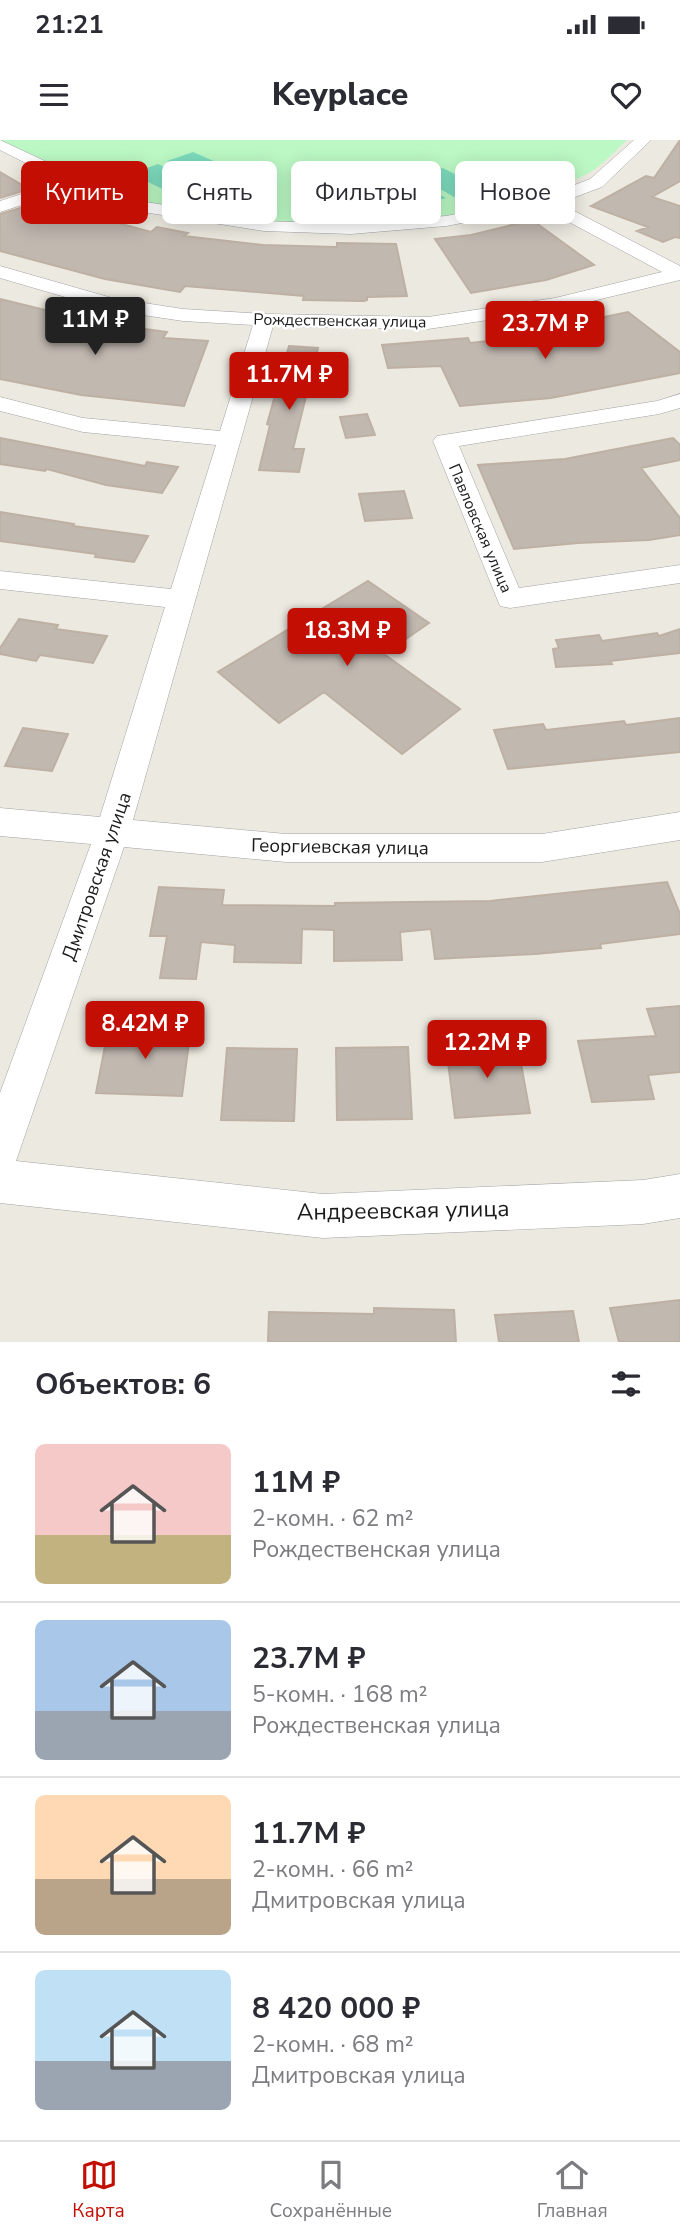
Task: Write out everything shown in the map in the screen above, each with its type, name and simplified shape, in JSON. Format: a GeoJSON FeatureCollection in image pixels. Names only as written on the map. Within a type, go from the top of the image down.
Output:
{"type":"FeatureCollection","features":[{"type":"Feature","properties":{"kind":"street"},"geometry":{"type":"LineString","coordinates":[[575,191],[596,183],[643,140]]}},
{"type":"Feature","properties":{"kind":"street"},"geometry":{"type":"LineString","coordinates":[[0,144],[34,161]]}},
{"type":"Feature","properties":{"kind":"street"},"geometry":{"type":"LineString","coordinates":[[0,207],[21,200]]}},
{"type":"Feature","properties":{"kind":"street"},"geometry":{"type":"LineString","coordinates":[[148,208],[264,226],[351,229],[455,219]]}},
{"type":"Feature","properties":{"kind":"street"},"geometry":{"type":"LineString","coordinates":[[575,218],[680,273]]}},
{"type":"Feature","properties":{"kind":"street","name":"Рождественская улица"},"geometry":{"type":"LineString","coordinates":[[0,272],[110,304],[183,314],[265,320],[428,323],[555,303],[680,273]]}},
{"type":"Feature","properties":{"kind":"street","name":"Дмитровская улица"},"geometry":{"type":"LineString","coordinates":[[0,1150],[112,834],[265,320]]}},
{"type":"Feature","properties":{"kind":"street","name":"Павловская улица"},"geometry":{"type":"LineString","coordinates":[[680,401],[659,407],[444,441],[510,599],[680,574]]}},
{"type":"Feature","properties":{"kind":"street"},"geometry":{"type":"LineString","coordinates":[[0,404],[83,425],[230,439]]}},
{"type":"Feature","properties":{"kind":"street"},"geometry":{"type":"LineString","coordinates":[[0,580],[183,600]]}},
{"type":"Feature","properties":{"kind":"street","name":"Георгиевская улица"},"geometry":{"type":"LineString","coordinates":[[0,822],[286,848],[542,848],[680,826]]}},
{"type":"Feature","properties":{"kind":"street","name":"Андреевская улица"},"geometry":{"type":"LineString","coordinates":[[0,1181],[323,1216],[643,1202],[680,1196]]}},
{"type":"Feature","properties":{"kind":"green space"},"geometry":{"type":"Polygon","coordinates":[[[1,140],[627,140],[603,163],[575,179],[575,161],[455,161],[455,213],[441,216],[441,161],[291,161],[291,224],[277,223],[277,161],[162,161],[162,208],[148,204],[148,161],[40,160],[1,140]]]}},
{"type":"Feature","properties":{"kind":"green space"},"geometry":{"type":"Polygon","coordinates":[[[193,152],[214,161],[167,161],[193,152]]]}},
{"type":"Feature","properties":{"kind":"green space"},"geometry":{"type":"Polygon","coordinates":[[[158,164],[162,166],[162,189],[148,182],[148,168],[158,164]]]}},
{"type":"Feature","properties":{"kind":"green space"},"geometry":{"type":"Polygon","coordinates":[[[441,169],[455,174],[455,197],[441,189],[441,169]]]}},
{"type":"Feature","properties":{"kind":"building"},"geometry":{"type":"Polygon","coordinates":[[[680,140],[680,181],[652,197],[680,206],[680,238],[675,237],[663,242],[637,231],[648,227],[591,206],[646,176],[654,178],[680,140]]]}},
{"type":"Feature","properties":{"kind":"building"},"geometry":{"type":"Polygon","coordinates":[[[0,172],[21,184],[21,191],[0,198],[0,172]]]}},
{"type":"Feature","properties":{"kind":"building"},"geometry":{"type":"Polygon","coordinates":[[[21,208],[21,224],[122,224],[151,232],[157,227],[188,233],[184,236],[263,245],[337,247],[337,243],[396,244],[407,296],[367,297],[364,301],[303,300],[304,296],[185,286],[180,292],[105,279],[0,251],[0,214],[21,208]]]}},
{"type":"Feature","properties":{"kind":"building"},"geometry":{"type":"Polygon","coordinates":[[[516,224],[538,224],[594,265],[546,280],[471,293],[435,239],[471,235],[516,224]]]}},
{"type":"Feature","properties":{"kind":"building"},"geometry":{"type":"Polygon","coordinates":[[[0,299],[94,322],[167,332],[163,338],[208,341],[184,406],[81,395],[0,379],[0,299]]]}},
{"type":"Feature","properties":{"kind":"building"},"geometry":{"type":"Polygon","coordinates":[[[628,312],[680,352],[680,373],[551,398],[460,406],[441,366],[388,368],[382,345],[468,338],[470,343],[524,337],[522,334],[628,312]]]}},
{"type":"Feature","properties":{"kind":"building"},"geometry":{"type":"Polygon","coordinates":[[[289,346],[318,348],[293,449],[304,449],[299,472],[259,470],[270,425],[267,424],[289,346]]]}},
{"type":"Feature","properties":{"kind":"building"},"geometry":{"type":"Polygon","coordinates":[[[367,414],[375,435],[346,438],[340,417],[367,414]]]}},
{"type":"Feature","properties":{"kind":"building"},"geometry":{"type":"Polygon","coordinates":[[[0,438],[145,466],[147,462],[178,467],[162,493],[106,485],[47,469],[45,471],[0,464],[0,438]]]}},
{"type":"Feature","properties":{"kind":"building"},"geometry":{"type":"Polygon","coordinates":[[[673,438],[680,445],[680,460],[641,468],[680,518],[680,535],[649,540],[514,549],[478,465],[565,459],[673,438]]]}},
{"type":"Feature","properties":{"kind":"building"},"geometry":{"type":"Polygon","coordinates":[[[404,491],[412,518],[365,521],[359,494],[404,491]]]}},
{"type":"Feature","properties":{"kind":"building"},"geometry":{"type":"Polygon","coordinates":[[[0,512],[74,524],[73,526],[148,536],[134,562],[95,557],[96,554],[0,541],[0,512]]]}},
{"type":"Feature","properties":{"kind":"building"},"geometry":{"type":"Polygon","coordinates":[[[368,581],[429,623],[384,654],[460,709],[402,754],[324,692],[279,723],[218,672],[368,581]]]}},
{"type":"Feature","properties":{"kind":"building"},"geometry":{"type":"Polygon","coordinates":[[[19,619],[58,625],[56,629],[107,636],[93,663],[40,655],[36,661],[0,654],[0,648],[19,619]]]}},
{"type":"Feature","properties":{"kind":"building"},"geometry":{"type":"Polygon","coordinates":[[[680,629],[680,653],[610,661],[612,664],[556,667],[553,649],[559,648],[556,640],[599,635],[602,641],[657,633],[659,636],[680,629]]]}},
{"type":"Feature","properties":{"kind":"building"},"geometry":{"type":"Polygon","coordinates":[[[680,718],[680,752],[508,769],[494,730],[543,724],[546,730],[624,721],[626,725],[680,718]]]}},
{"type":"Feature","properties":{"kind":"building"},"geometry":{"type":"Polygon","coordinates":[[[23,728],[68,734],[52,771],[5,766],[23,728]]]}},
{"type":"Feature","properties":{"kind":"building"},"geometry":{"type":"Polygon","coordinates":[[[667,882],[680,914],[680,934],[600,944],[601,948],[435,959],[431,929],[400,932],[402,960],[334,961],[334,930],[302,929],[301,963],[234,962],[235,945],[201,942],[196,979],[160,978],[167,936],[150,936],[159,887],[224,890],[222,905],[335,906],[335,903],[490,901],[667,882]]]}},
{"type":"Feature","properties":{"kind":"building"},"geometry":{"type":"Polygon","coordinates":[[[680,1006],[680,1072],[648,1075],[654,1099],[592,1102],[578,1041],[656,1036],[647,1009],[680,1006]]]}},
{"type":"Feature","properties":{"kind":"building"},"geometry":{"type":"Polygon","coordinates":[[[109,1025],[191,1027],[182,1096],[96,1093],[109,1025]]]}},
{"type":"Feature","properties":{"kind":"building"},"geometry":{"type":"Polygon","coordinates":[[[517,1042],[530,1113],[455,1118],[446,1046],[517,1042]]]}},
{"type":"Feature","properties":{"kind":"building"},"geometry":{"type":"Polygon","coordinates":[[[408,1047],[412,1119],[337,1120],[336,1048],[408,1047]]]}},
{"type":"Feature","properties":{"kind":"building"},"geometry":{"type":"Polygon","coordinates":[[[227,1048],[297,1049],[294,1121],[221,1120],[227,1048]]]}},
{"type":"Feature","properties":{"kind":"building"},"geometry":{"type":"Polygon","coordinates":[[[680,1300],[680,1342],[619,1342],[610,1308],[680,1300]]]}},
{"type":"Feature","properties":{"kind":"building"},"geometry":{"type":"Polygon","coordinates":[[[374,1308],[454,1310],[456,1342],[268,1342],[269,1312],[374,1314],[374,1308]]]}},
{"type":"Feature","properties":{"kind":"building"},"geometry":{"type":"Polygon","coordinates":[[[573,1311],[579,1342],[499,1342],[495,1315],[573,1311]]]}}]}
